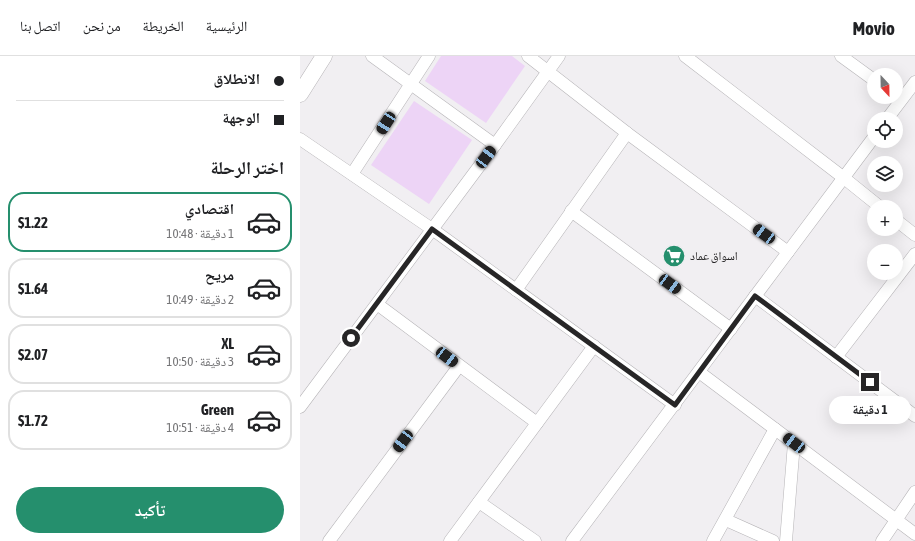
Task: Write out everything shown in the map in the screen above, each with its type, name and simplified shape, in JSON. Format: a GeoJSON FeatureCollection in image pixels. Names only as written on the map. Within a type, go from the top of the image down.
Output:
{"type":"FeatureCollection","features":[{"type":"Feature","properties":{"kind":"street"},"geometry":{"type":"LineString","coordinates":[[300,94],[324,56]]}},
{"type":"Feature","properties":{"kind":"street"},"geometry":{"type":"LineString","coordinates":[[372,56],[495,145]]}},
{"type":"Feature","properties":{"kind":"street"},"geometry":{"type":"LineString","coordinates":[[352,174],[429,56]]}},
{"type":"Feature","properties":{"kind":"street"},"geometry":{"type":"LineString","coordinates":[[528,56],[548,70],[627,133],[788,252]]}},
{"type":"Feature","properties":{"kind":"street"},"geometry":{"type":"LineString","coordinates":[[300,407],[495,145],[559,56]]}},
{"type":"Feature","properties":{"kind":"street"},"geometry":{"type":"LineString","coordinates":[[684,56],[871,200]]}},
{"type":"Feature","properties":{"kind":"street"},"geometry":{"type":"LineString","coordinates":[[841,56],[867,75]]}},
{"type":"Feature","properties":{"kind":"street"},"geometry":{"type":"LineString","coordinates":[[903,94],[915,82]]}},
{"type":"Feature","properties":{"kind":"street"},"geometry":{"type":"LineString","coordinates":[[516,290],[627,133]]}},
{"type":"Feature","properties":{"kind":"street"},"geometry":{"type":"LineString","coordinates":[[300,139],[432,229],[675,405]]}},
{"type":"Feature","properties":{"kind":"street"},"geometry":{"type":"LineString","coordinates":[[572,541],[867,147]]}},
{"type":"Feature","properties":{"kind":"street"},"geometry":{"type":"LineString","coordinates":[[572,211],[731,328]]}},
{"type":"Feature","properties":{"kind":"street"},"geometry":{"type":"LineString","coordinates":[[903,226],[915,235]]}},
{"type":"Feature","properties":{"kind":"street"},"geometry":{"type":"LineString","coordinates":[[836,357],[915,254]]}},
{"type":"Feature","properties":{"kind":"street"},"geometry":{"type":"LineString","coordinates":[[755,296],[915,416]]}},
{"type":"Feature","properties":{"kind":"street"},"geometry":{"type":"LineString","coordinates":[[376,304],[537,423]]}},
{"type":"Feature","properties":{"kind":"street"},"geometry":{"type":"LineString","coordinates":[[450,541],[594,346]]}},
{"type":"Feature","properties":{"kind":"street"},"geometry":{"type":"LineString","coordinates":[[329,541],[459,366]]}},
{"type":"Feature","properties":{"kind":"street"},"geometry":{"type":"LineString","coordinates":[[699,372],[915,534]]}},
{"type":"Feature","properties":{"kind":"street"},"geometry":{"type":"LineString","coordinates":[[713,541],[726,520],[775,429]]}},
{"type":"Feature","properties":{"kind":"street"},"geometry":{"type":"LineString","coordinates":[[786,541],[794,443]]}},
{"type":"Feature","properties":{"kind":"street"},"geometry":{"type":"LineString","coordinates":[[882,541],[915,492]]}},
{"type":"Feature","properties":{"kind":"street"},"geometry":{"type":"LineString","coordinates":[[479,502],[535,541]]}},
{"type":"Feature","properties":{"kind":"street"},"geometry":{"type":"LineString","coordinates":[[726,520],[773,541]]}},
{"type":"Feature","properties":{"kind":"shaded area"},"geometry":{"type":"Polygon","coordinates":[[[441,56],[512,56],[525,66],[486,123],[425,81],[441,56]]]}},
{"type":"Feature","properties":{"kind":"shaded area"},"geometry":{"type":"Polygon","coordinates":[[[414,101],[472,140],[429,204],[371,165],[414,101]]]}},
{"type":"Feature","properties":{"kind":"place","name":"اسواق عماد"},"geometry":{"type":"Point","coordinates":[674,256]}},
{"type":"Feature","properties":{"kind":"route"},"geometry":{"type":"LineString","coordinates":[[351,338],[432,229],[675,405],[755,296],[870,382]]}}]}
